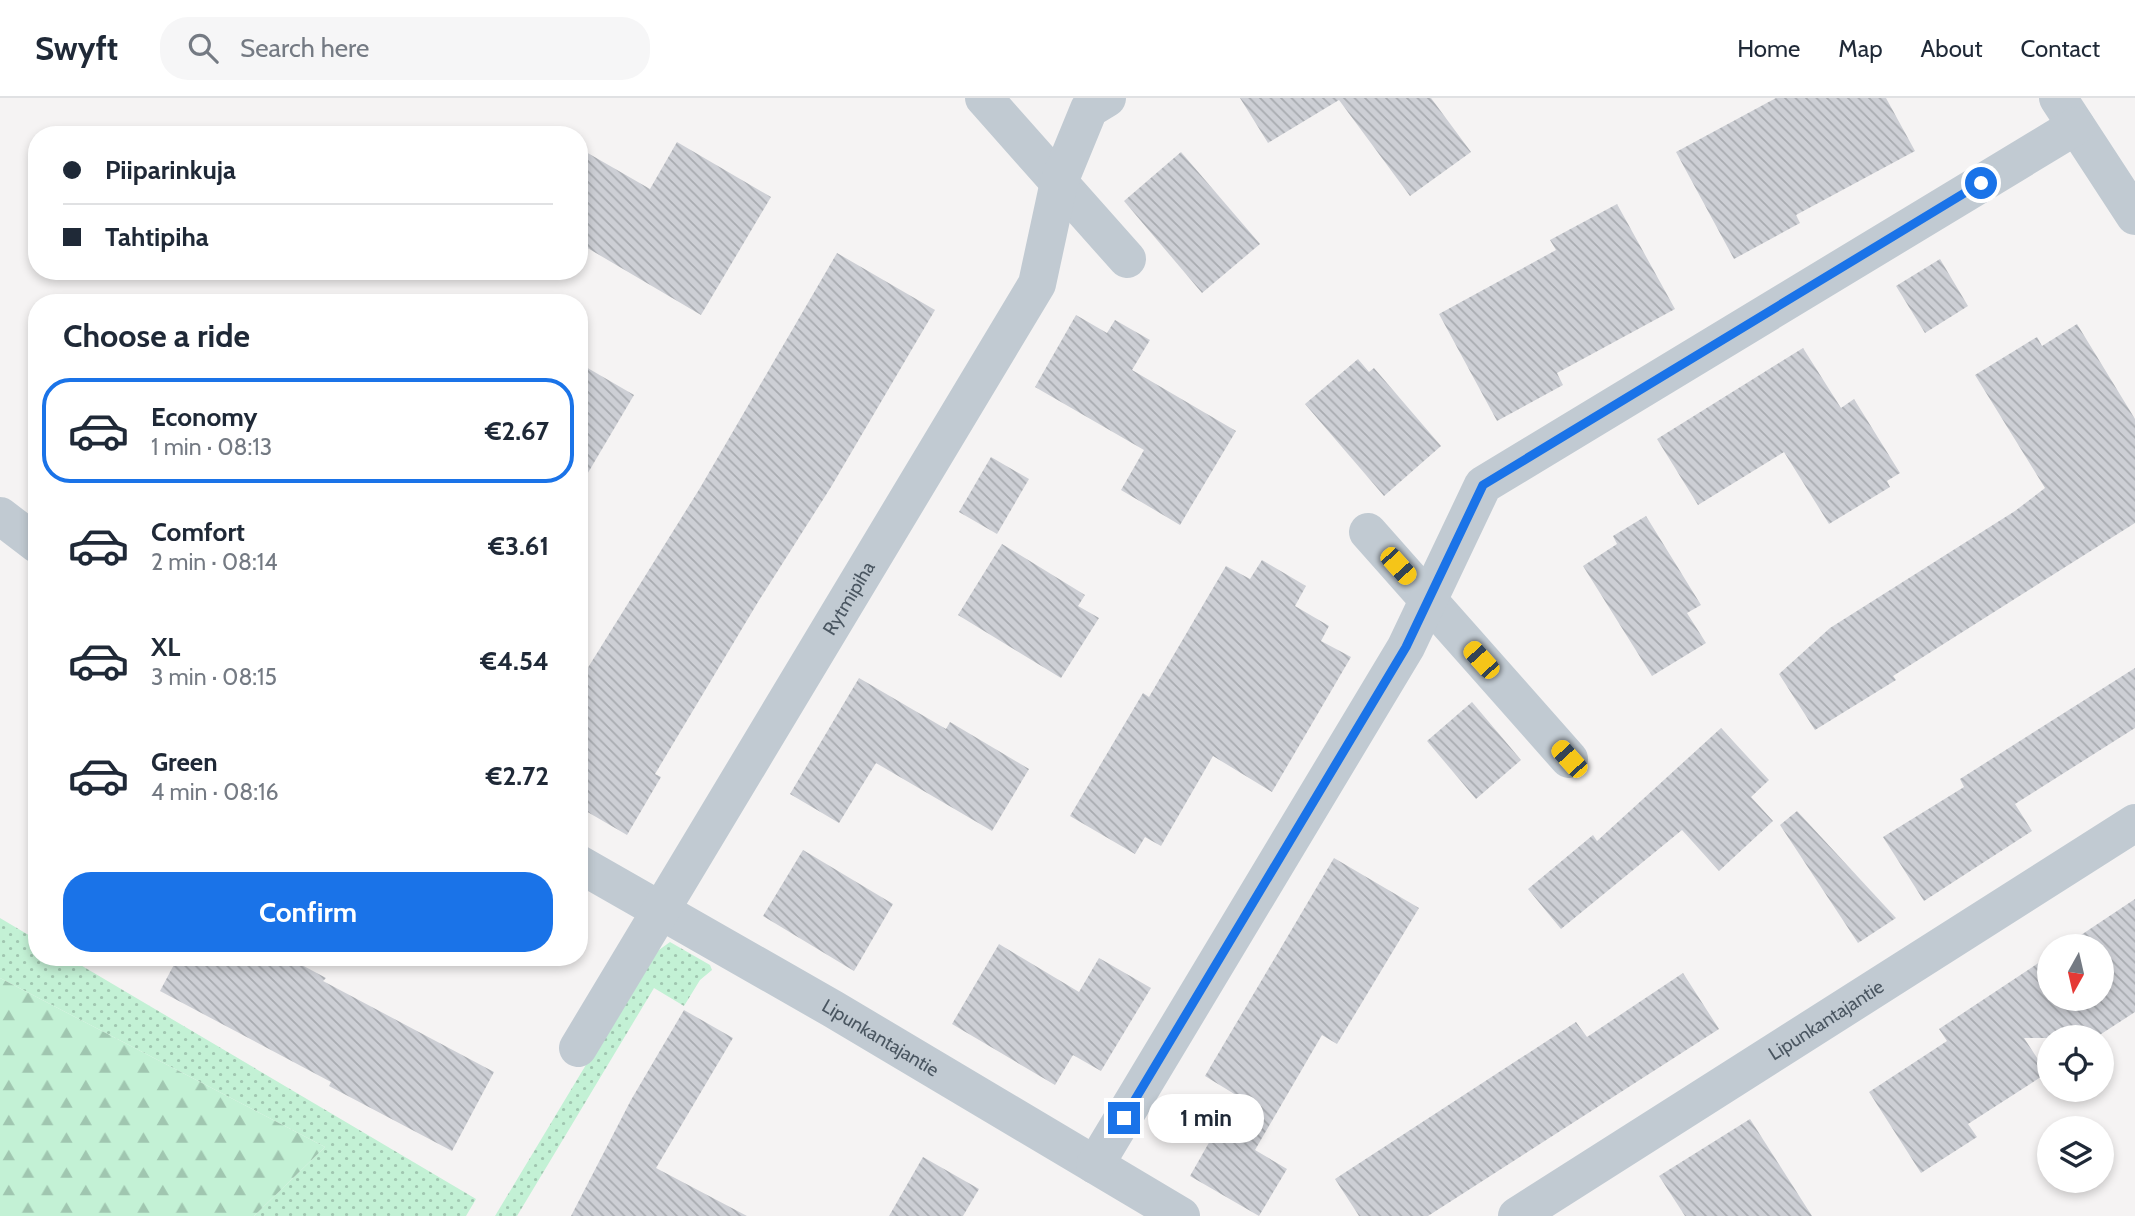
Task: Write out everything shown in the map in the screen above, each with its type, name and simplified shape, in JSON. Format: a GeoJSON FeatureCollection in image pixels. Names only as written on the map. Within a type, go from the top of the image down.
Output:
{"type":"FeatureCollection","features":[{"type":"Feature","properties":{"kind":"street"},"geometry":{"type":"LineString","coordinates":[[984,98],[1127,259]]}},
{"type":"Feature","properties":{"kind":"street","name":"Rytmipiha"},"geometry":{"type":"LineString","coordinates":[[578,1048],[1037,284],[1059,182],[1098,104]]}},
{"type":"Feature","properties":{"kind":"street"},"geometry":{"type":"LineString","coordinates":[[1096,1165],[1406,647],[1483,485],[2067,112],[2135,216]]}},
{"type":"Feature","properties":{"kind":"street"},"geometry":{"type":"LineString","coordinates":[[0,516],[28,537]]}},
{"type":"Feature","properties":{"kind":"street"},"geometry":{"type":"LineString","coordinates":[[1368,532],[1569,759]]}},
{"type":"Feature","properties":{"kind":"street","name":"Lipunkantajantie"},"geometry":{"type":"LineString","coordinates":[[1517,1216],[2135,823]]}},
{"type":"Feature","properties":{"kind":"street","name":"Lipunkantajantie"},"geometry":{"type":"LineString","coordinates":[[588,869],[833,1009],[1181,1216]]}},
{"type":"Feature","properties":{"kind":"green space"},"geometry":{"type":"Polygon","coordinates":[[[0,918],[28,935],[28,966],[82,966],[476,1199],[466,1216],[254,1216],[325,1147],[0,978],[0,918]]]}},
{"type":"Feature","properties":{"kind":"green space"},"geometry":{"type":"Polygon","coordinates":[[[670,942],[710,965],[712,970],[700,980],[684,1006],[654,988],[517,1216],[495,1216],[652,955],[670,942]]]}},
{"type":"Feature","properties":{"kind":"green space"},"geometry":{"type":"Polygon","coordinates":[[[0,978],[325,1147],[254,1216],[0,1216],[0,978]]]}},
{"type":"Feature","properties":{"kind":"building"},"geometry":{"type":"Polygon","coordinates":[[[1240,98],[1431,98],[1471,152],[1410,196],[1339,100],[1268,143],[1240,98]]]}},
{"type":"Feature","properties":{"kind":"building"},"geometry":{"type":"Polygon","coordinates":[[[1776,98],[1886,98],[1915,151],[1796,215],[1800,223],[1734,259],[1676,152],[1776,98]]]}},
{"type":"Feature","properties":{"kind":"building"},"geometry":{"type":"Polygon","coordinates":[[[677,142],[771,197],[701,315],[588,248],[588,153],[650,189],[677,142]]]}},
{"type":"Feature","properties":{"kind":"building"},"geometry":{"type":"Polygon","coordinates":[[[1181,152],[1260,244],[1202,293],[1124,201],[1181,152]]]}},
{"type":"Feature","properties":{"kind":"building"},"geometry":{"type":"Polygon","coordinates":[[[1617,204],[1675,309],[1557,373],[1563,385],[1497,421],[1439,314],[1556,250],[1550,240],[1617,204]]]}},
{"type":"Feature","properties":{"kind":"building"},"geometry":{"type":"Polygon","coordinates":[[[837,253],[935,310],[831,487],[758,602],[655,774],[661,777],[627,835],[588,812],[588,668],[700,488],[837,253]]]}},
{"type":"Feature","properties":{"kind":"building"},"geometry":{"type":"Polygon","coordinates":[[[1940,259],[1968,306],[1925,333],[1896,286],[1940,259]]]}},
{"type":"Feature","properties":{"kind":"building"},"geometry":{"type":"Polygon","coordinates":[[[1076,315],[1107,333],[1115,320],[1150,340],[1132,370],[1236,431],[1180,525],[1121,490],[1144,450],[1035,387],[1076,315]]]}},
{"type":"Feature","properties":{"kind":"building"},"geometry":{"type":"Polygon","coordinates":[[[2077,324],[2135,419],[2135,523],[1893,676],[1896,680],[1815,730],[1779,674],[1830,628],[2015,511],[2045,488],[1975,375],[2037,337],[2042,346],[2077,324]]]}},
{"type":"Feature","properties":{"kind":"building"},"geometry":{"type":"Polygon","coordinates":[[[1803,348],[1841,408],[1854,399],[1900,473],[1887,481],[1890,487],[1829,524],[1784,452],[1698,505],[1657,439],[1803,348]]]}},
{"type":"Feature","properties":{"kind":"building"},"geometry":{"type":"Polygon","coordinates":[[[1358,359],[1369,372],[1374,368],[1441,446],[1384,496],[1305,404],[1358,359]]]}},
{"type":"Feature","properties":{"kind":"building"},"geometry":{"type":"Polygon","coordinates":[[[588,368],[634,395],[588,473],[588,368]]]}},
{"type":"Feature","properties":{"kind":"building"},"geometry":{"type":"Polygon","coordinates":[[[991,457],[1029,479],[997,534],[959,512],[991,457]]]}},
{"type":"Feature","properties":{"kind":"building"},"geometry":{"type":"Polygon","coordinates":[[[1646,516],[1701,605],[1687,613],[1706,643],[1652,676],[1583,566],[1617,544],[1613,536],[1646,516]]]}},
{"type":"Feature","properties":{"kind":"building"},"geometry":{"type":"Polygon","coordinates":[[[1002,544],[1085,595],[1078,606],[1099,618],[1061,678],[958,615],[1002,544]]]}},
{"type":"Feature","properties":{"kind":"building"},"geometry":{"type":"Polygon","coordinates":[[[1262,560],[1306,586],[1295,606],[1329,626],[1321,641],[1351,657],[1272,792],[1213,756],[1161,846],[1145,837],[1135,854],[1070,816],[1143,693],[1149,697],[1226,566],[1250,579],[1262,560]]]}},
{"type":"Feature","properties":{"kind":"building"},"geometry":{"type":"Polygon","coordinates":[[[2135,668],[2135,728],[2015,804],[2032,831],[1924,901],[1883,837],[1964,787],[1960,779],[2135,668]]]}},
{"type":"Feature","properties":{"kind":"building"},"geometry":{"type":"Polygon","coordinates":[[[859,678],[946,729],[950,722],[1029,769],[992,831],[876,763],[839,823],[790,794],[859,678]]]}},
{"type":"Feature","properties":{"kind":"building"},"geometry":{"type":"Polygon","coordinates":[[[1472,702],[1521,760],[1476,799],[1427,741],[1472,702]]]}},
{"type":"Feature","properties":{"kind":"building"},"geometry":{"type":"Polygon","coordinates":[[[1721,728],[1769,780],[1751,797],[1773,821],[1719,871],[1682,830],[1561,929],[1528,889],[1593,835],[1597,841],[1721,728]]]}},
{"type":"Feature","properties":{"kind":"building"},"geometry":{"type":"Polygon","coordinates":[[[1797,811],[1896,918],[1858,943],[1780,825],[1797,811]]]}},
{"type":"Feature","properties":{"kind":"building"},"geometry":{"type":"Polygon","coordinates":[[[803,850],[893,904],[854,971],[763,916],[803,850]]]}},
{"type":"Feature","properties":{"kind":"building"},"geometry":{"type":"Polygon","coordinates":[[[1334,858],[1419,908],[1337,1044],[1322,1035],[1255,1150],[1287,1169],[1259,1216],[1190,1176],[1236,1095],[1205,1076],[1334,858]]]}},
{"type":"Feature","properties":{"kind":"building"},"geometry":{"type":"Polygon","coordinates":[[[2135,899],[2135,1012],[2114,1026],[2037,1025],[2037,1038],[2024,1038],[2037,1058],[2037,1079],[1968,1124],[1977,1137],[1921,1173],[1869,1092],[1947,1041],[1939,1029],[2037,964],[2037,1012],[2114,1012],[2114,934],[2082,934],[2135,899]]]}},
{"type":"Feature","properties":{"kind":"building"},"geometry":{"type":"Polygon","coordinates":[[[999,944],[1079,992],[1099,958],[1151,988],[1101,1071],[1073,1055],[1055,1085],[952,1024],[999,944]]]}},
{"type":"Feature","properties":{"kind":"building"},"geometry":{"type":"Polygon","coordinates":[[[173,966],[304,966],[326,978],[323,981],[494,1072],[452,1151],[329,1086],[331,1082],[160,991],[173,966]]]}},
{"type":"Feature","properties":{"kind":"building"},"geometry":{"type":"Polygon","coordinates":[[[1683,973],[1719,1029],[1428,1216],[1359,1216],[1335,1179],[1576,1022],[1587,1037],[1683,973]]]}},
{"type":"Feature","properties":{"kind":"building"},"geometry":{"type":"Polygon","coordinates":[[[684,1010],[733,1038],[656,1168],[747,1216],[571,1216],[631,1100],[684,1010]]]}},
{"type":"Feature","properties":{"kind":"building"},"geometry":{"type":"Polygon","coordinates":[[[1750,1119],[1812,1216],[1685,1216],[1659,1176],[1750,1119]]]}},
{"type":"Feature","properties":{"kind":"building"},"geometry":{"type":"Polygon","coordinates":[[[923,1157],[979,1189],[963,1216],[889,1216],[923,1157]]]}},
{"type":"Feature","properties":{"kind":"route"},"geometry":{"type":"LineString","coordinates":[[1124,1118],[1406,647],[1483,485],[1981,183]]}}]}
